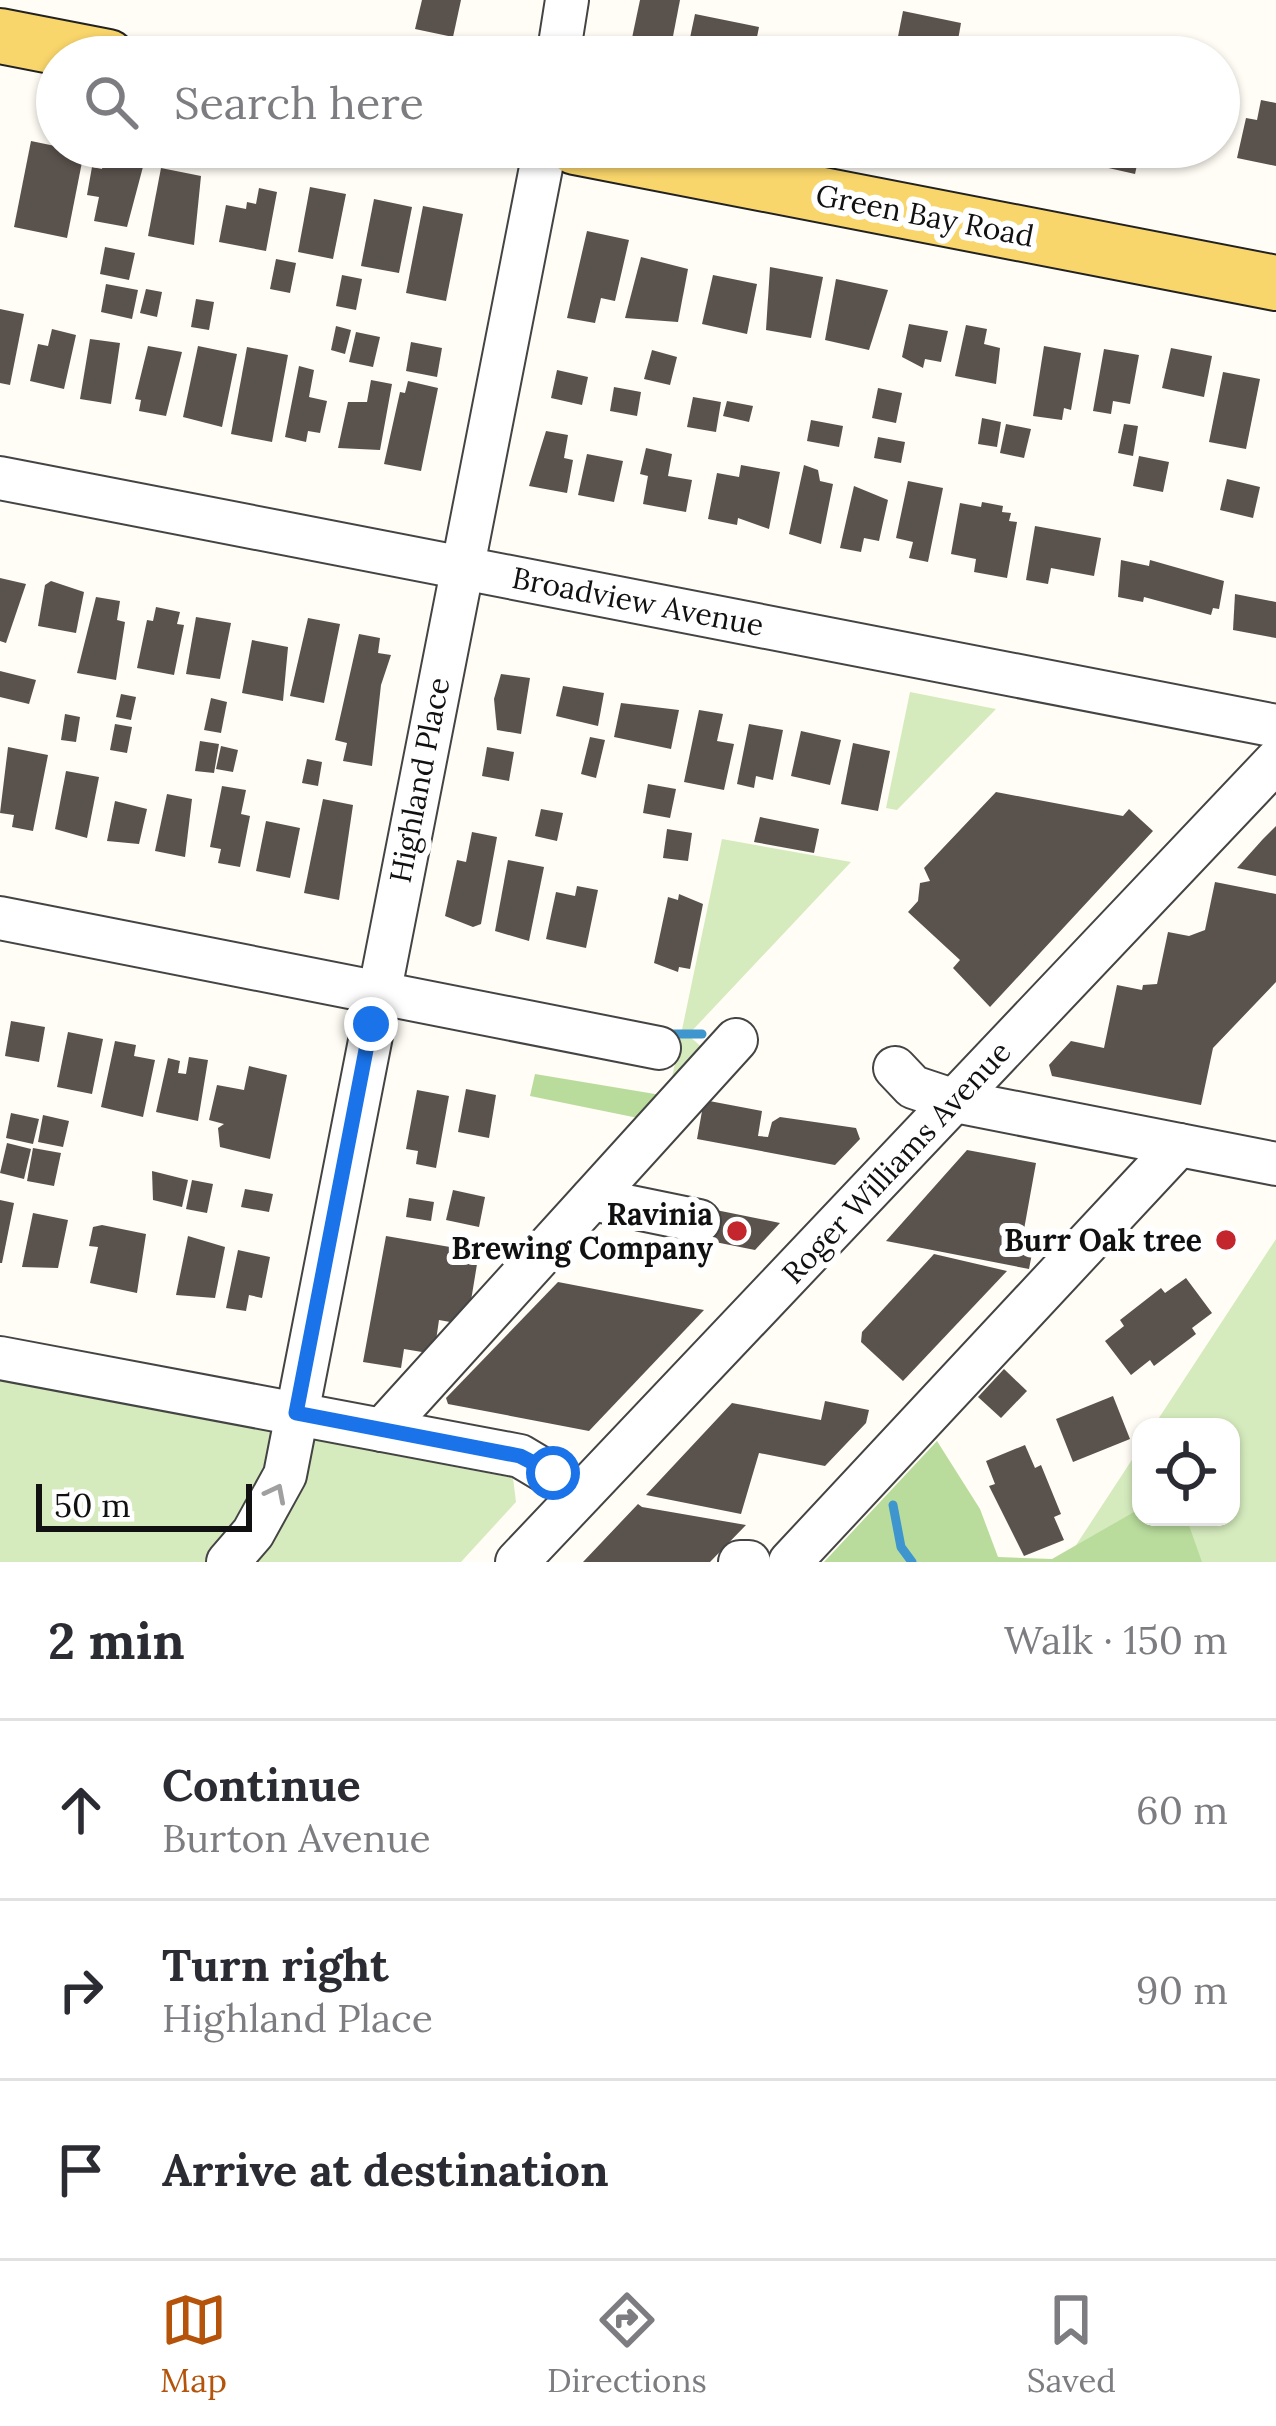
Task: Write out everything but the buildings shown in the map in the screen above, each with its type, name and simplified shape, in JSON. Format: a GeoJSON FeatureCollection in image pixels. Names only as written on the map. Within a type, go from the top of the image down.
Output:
{"type":"FeatureCollection","features":[{"type":"Feature","properties":{"kind":"main road"},"geometry":{"type":"LineString","coordinates":[[0,36],[36,43]]}},
{"type":"Feature","properties":{"kind":"main road","name":"Green Bay Road"},"geometry":{"type":"LineString","coordinates":[[683,168],[1276,283]]}},
{"type":"Feature","properties":{"kind":"street"},"geometry":{"type":"LineString","coordinates":[[561,36],[567,0]]}},
{"type":"Feature","properties":{"kind":"street","name":"Highland Place"},"geometry":{"type":"LineString","coordinates":[[228,1562],[253,1533],[285,1475],[541,168]]}},
{"type":"Feature","properties":{"kind":"street","name":"Broadview Avenue"},"geometry":{"type":"LineString","coordinates":[[0,478],[1276,726]]}},
{"type":"Feature","properties":{"kind":"street","name":"Roger Williams Avenue"},"geometry":{"type":"LineString","coordinates":[[517,1562],[1276,761]]}},
{"type":"Feature","properties":{"kind":"street"},"geometry":{"type":"LineString","coordinates":[[0,918],[659,1048]]}},
{"type":"Feature","properties":{"kind":"street"},"geometry":{"type":"LineString","coordinates":[[382,1430],[736,1040]]}},
{"type":"Feature","properties":{"kind":"street"},"geometry":{"type":"LineString","coordinates":[[895,1068],[913,1087],[955,1101],[1276,1164]]}},
{"type":"Feature","properties":{"kind":"street"},"geometry":{"type":"LineString","coordinates":[[790,1562],[1179,1145]]}},
{"type":"Feature","properties":{"kind":"street"},"geometry":{"type":"LineString","coordinates":[[592,1199],[699,1221]]}},
{"type":"Feature","properties":{"kind":"street"},"geometry":{"type":"LineString","coordinates":[[0,1358],[520,1456],[581,1493]]}},
{"type":"Feature","properties":{"kind":"green space"},"geometry":{"type":"Polygon","coordinates":[[[910,692],[996,709],[897,810],[886,808],[910,692]]]}},
{"type":"Feature","properties":{"kind":"green space"},"geometry":{"type":"Polygon","coordinates":[[[722,839],[851,862],[688,1035],[706,1051],[670,1087],[722,839]]]}},
{"type":"Feature","properties":{"kind":"green space"},"geometry":{"type":"Polygon","coordinates":[[[535,1074],[667,1096],[638,1118],[530,1096],[535,1074]]]}},
{"type":"Feature","properties":{"kind":"green space"},"geometry":{"type":"Polygon","coordinates":[[[1276,1239],[1276,1562],[1065,1562],[1132,1460],[1132,1526],[1240,1526],[1240,1418],[1159,1418],[1276,1239]]]}},
{"type":"Feature","properties":{"kind":"green space"},"geometry":{"type":"Polygon","coordinates":[[[0,1379],[513,1478],[516,1502],[461,1562],[0,1562],[0,1379]]]}},
{"type":"Feature","properties":{"kind":"green space"},"geometry":{"type":"Polygon","coordinates":[[[937,1441],[980,1509],[998,1557],[1052,1559],[1132,1513],[1132,1526],[1189,1526],[1202,1562],[824,1562],[937,1441]]]}},
{"type":"Feature","properties":{"kind":"waterway"},"geometry":{"type":"LineString","coordinates":[[665,1034],[702,1034]]}},
{"type":"Feature","properties":{"kind":"waterway"},"geometry":{"type":"LineString","coordinates":[[893,1505],[901,1547],[912,1562]]}},
{"type":"Feature","properties":{"kind":"place","name":"Ravinia Brewing Company"},"geometry":{"type":"Point","coordinates":[737,1231]}},
{"type":"Feature","properties":{"kind":"place","name":"Burr Oak tree"},"geometry":{"type":"Point","coordinates":[1226,1240]}},
{"type":"Feature","properties":{"kind":"route"},"geometry":{"type":"LineString","coordinates":[[371,1024],[296,1413],[520,1456],[553,1473]]}}]}
